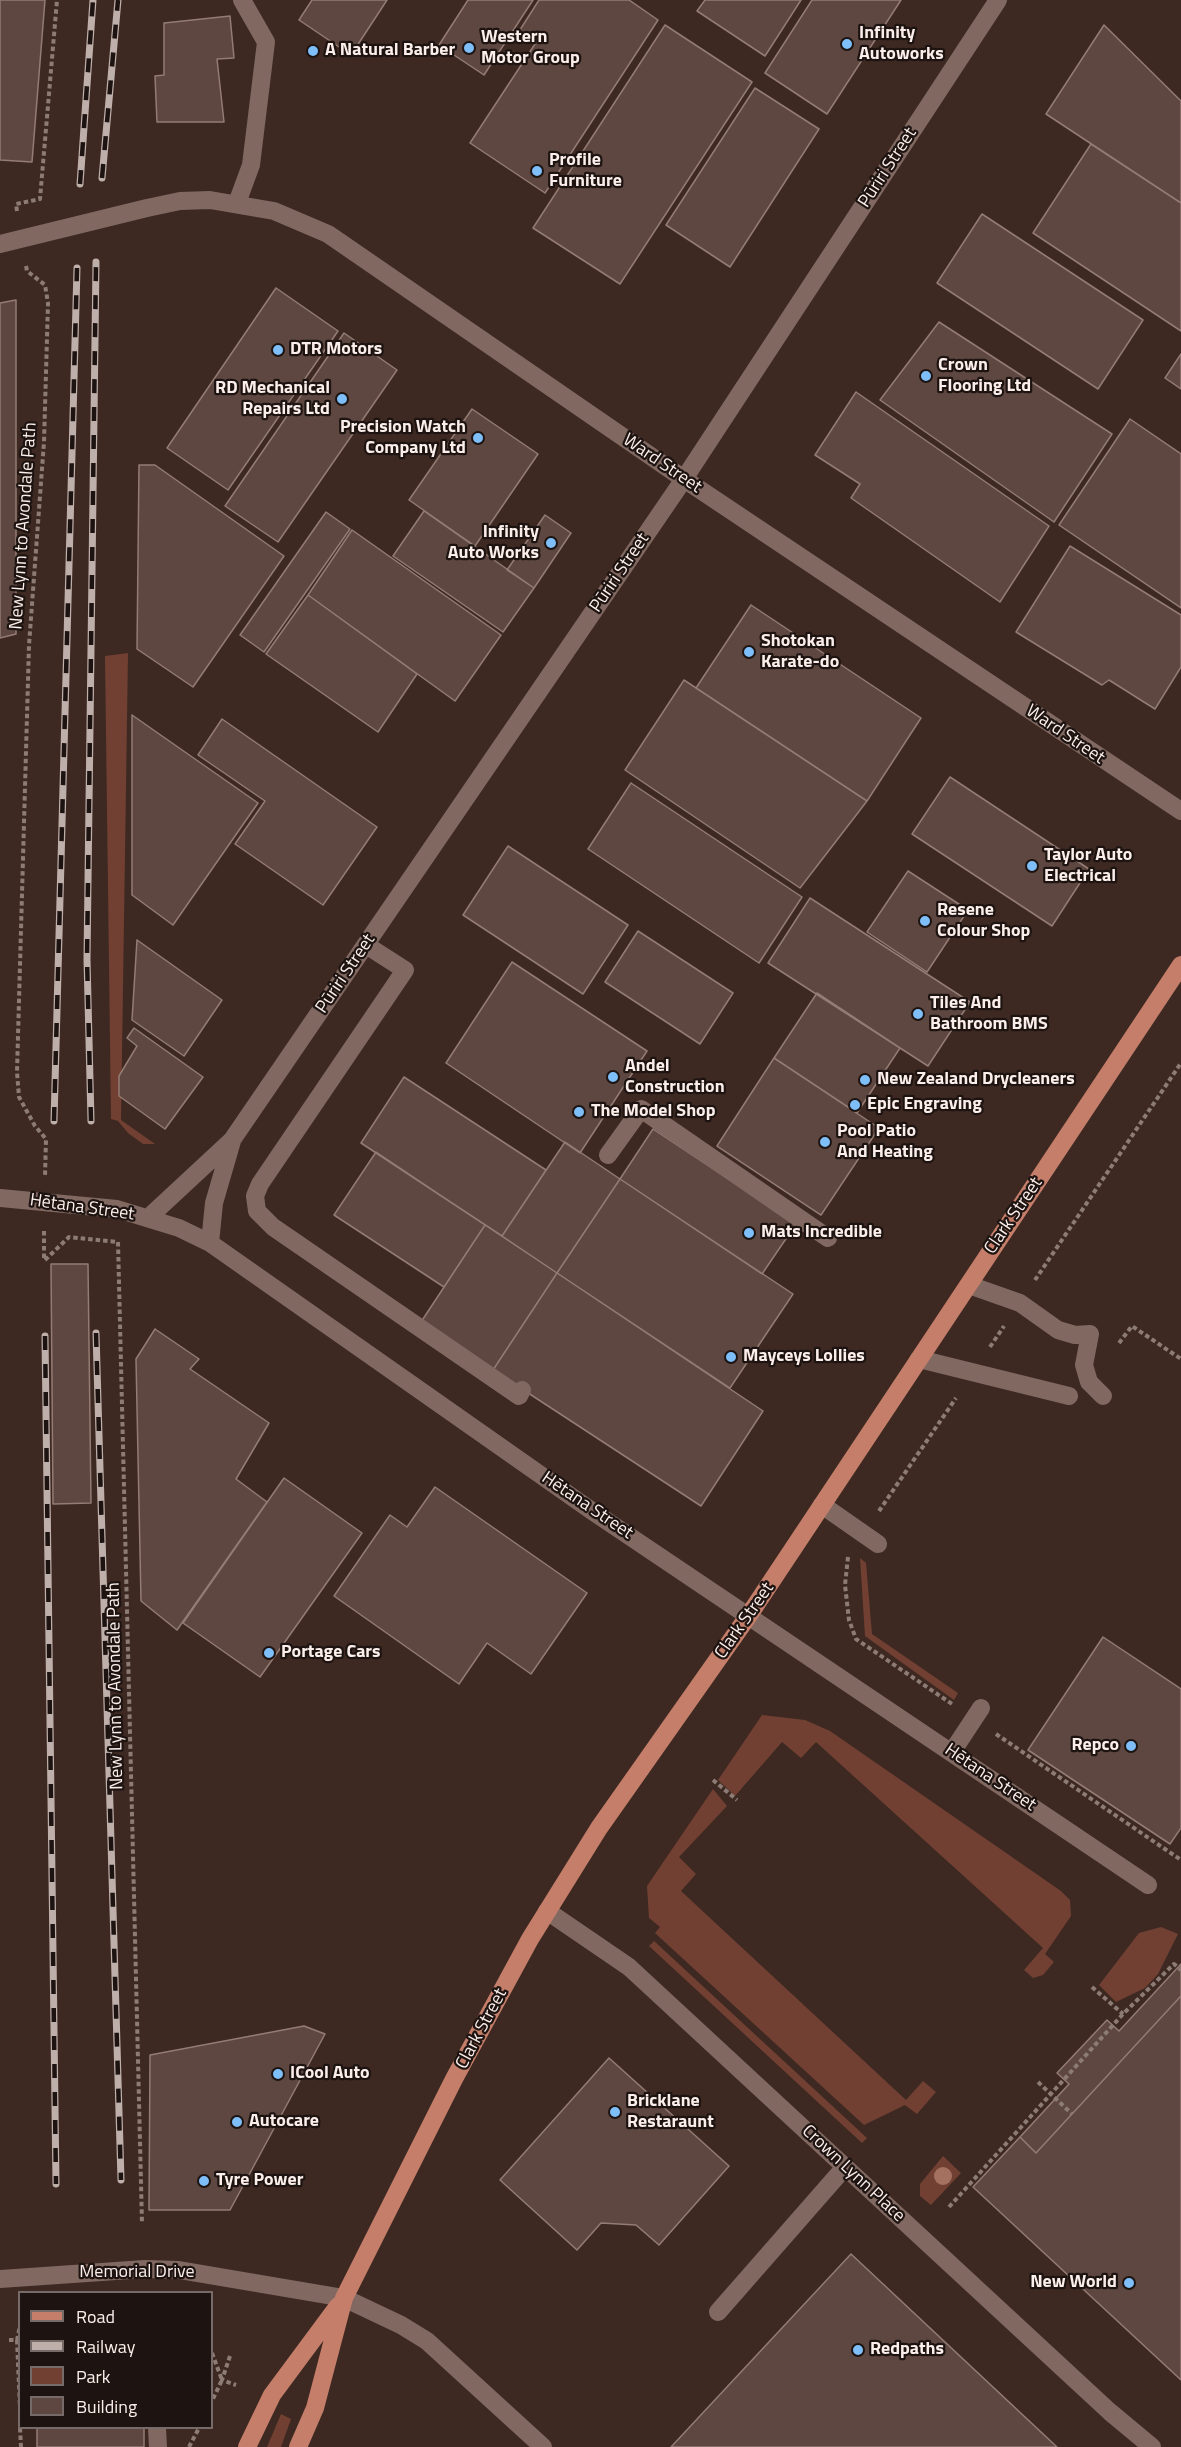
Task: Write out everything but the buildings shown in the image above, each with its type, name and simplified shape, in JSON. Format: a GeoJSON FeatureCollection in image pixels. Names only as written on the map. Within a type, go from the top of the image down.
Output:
{"type":"FeatureCollection","features":[{"type":"Feature","properties":{"kind":"main road","name":"Clark Street"},"geometry":{"type":"LineString","coordinates":[[247,2447],[272,2396],[344,2298],[454,2079],[547,1911],[599,1828],[749,1615],[1181,965]]}},
{"type":"Feature","properties":{"kind":"main road","name":"Clark Street"},"geometry":{"type":"LineString","coordinates":[[298,2447],[315,2408],[344,2298]]}},
{"type":"Feature","properties":{"kind":"street"},"geometry":{"type":"LineString","coordinates":[[237,203],[251,165],[266,42],[242,0]]}},
{"type":"Feature","properties":{"kind":"street","name":"Pūriri Street"},"geometry":{"type":"LineString","coordinates":[[148,1218],[232,1140],[684,479],[998,0]]}},
{"type":"Feature","properties":{"kind":"street","name":"Ward Street"},"geometry":{"type":"LineString","coordinates":[[0,244],[116,214],[180,201],[237,203],[274,211],[328,234],[684,479],[1181,810]]}},
{"type":"Feature","properties":{"kind":"street"},"geometry":{"type":"LineString","coordinates":[[366,945],[405,970],[260,1184],[255,1196],[257,1211],[273,1227],[519,1396],[522,1390]]}},
{"type":"Feature","properties":{"kind":"street"},"geometry":{"type":"LineString","coordinates":[[608,1155],[641,1108],[828,1238]]}},
{"type":"Feature","properties":{"kind":"street","name":"Pūriri Street"},"geometry":{"type":"LineString","coordinates":[[210,1243],[214,1203],[232,1140]]}},
{"type":"Feature","properties":{"kind":"street","name":"Hētana Street"},"geometry":{"type":"LineString","coordinates":[[0,1198],[117,1209],[179,1228],[210,1243],[592,1511],[1148,1884]]}},
{"type":"Feature","properties":{"kind":"street"},"geometry":{"type":"LineString","coordinates":[[969,1285],[1020,1303],[1058,1329],[1075,1335],[1090,1334],[1084,1365],[1089,1382],[1102,1396]]}},
{"type":"Feature","properties":{"kind":"street"},"geometry":{"type":"LineString","coordinates":[[919,1359],[1069,1396]]}},
{"type":"Feature","properties":{"kind":"street"},"geometry":{"type":"LineString","coordinates":[[822,1505],[871,1539]]}},
{"type":"Feature","properties":{"kind":"street"},"geometry":{"type":"LineString","coordinates":[[952,1752],[977,1713]]}},
{"type":"Feature","properties":{"kind":"street","name":"Crown Lynn Place"},"geometry":{"type":"LineString","coordinates":[[547,1911],[629,1967],[1110,2412],[1152,2447]]}},
{"type":"Feature","properties":{"kind":"street"},"geometry":{"type":"LineString","coordinates":[[718,2312],[845,2168]]}},
{"type":"Feature","properties":{"kind":"street","name":"Memorial Drive"},"geometry":{"type":"LineString","coordinates":[[0,2279],[179,2270],[344,2298],[401,2325],[427,2341],[539,2446]]}},
{"type":"Feature","properties":{"kind":"street"},"geometry":{"type":"LineString","coordinates":[[157,2429],[158,2447]]}},
{"type":"Feature","properties":{"kind":"path"},"geometry":{"type":"LineString","coordinates":[[16,204],[40,198],[57,0]]}},
{"type":"Feature","properties":{"kind":"path","name":"New Lynn to Avondale Path"},"geometry":{"type":"LineString","coordinates":[[27,271],[45,285],[48,303],[44,442],[29,645],[17,1072],[18,1097],[35,1126],[46,1139],[46,1144]]}},
{"type":"Feature","properties":{"kind":"path"},"geometry":{"type":"LineString","coordinates":[[1181,1063],[973,1372],[871,1539],[848,1557],[846,1585],[849,1620],[856,1639],[977,1713],[1181,1860]]}},
{"type":"Feature","properties":{"kind":"path","name":"New Lynn to Avondale Path"},"geometry":{"type":"LineString","coordinates":[[44,1248],[44,1260],[69,1238],[118,1242],[142,2224]]}},
{"type":"Feature","properties":{"kind":"path"},"geometry":{"type":"LineString","coordinates":[[1112,1350],[1132,1326],[1181,1359]]}},
{"type":"Feature","properties":{"kind":"path"},"geometry":{"type":"LineString","coordinates":[[713,1780],[737,1800]]}},
{"type":"Feature","properties":{"kind":"path"},"geometry":{"type":"LineString","coordinates":[[949,2207],[1123,2014],[1174,1964],[1181,1970]]}},
{"type":"Feature","properties":{"kind":"path"},"geometry":{"type":"LineString","coordinates":[[1092,1987],[1123,2014]]}},
{"type":"Feature","properties":{"kind":"path"},"geometry":{"type":"LineString","coordinates":[[1038,2082],[1072,2114]]}},
{"type":"Feature","properties":{"kind":"path"},"geometry":{"type":"LineString","coordinates":[[18,2335],[18,2363]]}},
{"type":"Feature","properties":{"kind":"path"},"geometry":{"type":"LineString","coordinates":[[9,2340],[17,2340]]}},
{"type":"Feature","properties":{"kind":"path"},"geometry":{"type":"LineString","coordinates":[[213,2399],[230,2356]]}},
{"type":"Feature","properties":{"kind":"path"},"geometry":{"type":"LineString","coordinates":[[213,2357],[222,2380],[236,2385]]}},
{"type":"Feature","properties":{"kind":"path"},"geometry":{"type":"LineString","coordinates":[[20,2429],[21,2447]]}},
{"type":"Feature","properties":{"kind":"path"},"geometry":{"type":"LineString","coordinates":[[189,2447],[198,2429]]}},
{"type":"Feature","properties":{"kind":"green space"},"geometry":{"type":"Polygon","coordinates":[[[128,653],[121,1120],[155,1144],[143,1144],[128,1133],[118,1121],[111,1119],[105,656],[128,653]]]}},
{"type":"Feature","properties":{"kind":"green space"},"geometry":{"type":"Polygon","coordinates":[[[860,1558],[866,1563],[872,1634],[958,1693],[954,1700],[865,1636],[860,1558]]]}},
{"type":"Feature","properties":{"kind":"green space"},"geometry":{"type":"Polygon","coordinates":[[[762,1715],[805,1720],[830,1731],[1061,1891],[1070,1900],[1071,1916],[1045,1954],[1054,1962],[1043,1975],[1033,1978],[1024,1970],[1043,1948],[816,1742],[801,1758],[782,1742],[735,1796],[718,1780],[762,1715]]]}},
{"type":"Feature","properties":{"kind":"green space"},"geometry":{"type":"Polygon","coordinates":[[[713,1789],[727,1806],[679,1857],[696,1874],[681,1891],[906,2100],[923,2081],[936,2092],[917,2114],[905,2105],[864,2125],[655,1933],[660,1927],[649,1918],[647,1886],[713,1789]]]}},
{"type":"Feature","properties":{"kind":"green space"},"geometry":{"type":"Polygon","coordinates":[[[1161,1927],[1178,1934],[1158,1974],[1145,1988],[1116,2002],[1099,1985],[1139,1933],[1161,1927]]]}},
{"type":"Feature","properties":{"kind":"green space"},"geometry":{"type":"Polygon","coordinates":[[[654,1941],[867,2138],[862,2143],[649,1946],[654,1941]]]}},
{"type":"Feature","properties":{"kind":"green space"},"geometry":{"type":"Polygon","coordinates":[[[943,2156],[961,2173],[931,2205],[920,2196],[920,2184],[943,2156]]]}},
{"type":"Feature","properties":{"kind":"green space"},"geometry":{"type":"Polygon","coordinates":[[[281,2414],[291,2419],[281,2447],[267,2447],[281,2414]]]}},
{"type":"Feature","properties":{"kind":"railway"},"geometry":{"type":"LineString","coordinates":[[80,184],[93,0]]}},
{"type":"Feature","properties":{"kind":"railway"},"geometry":{"type":"LineString","coordinates":[[102,178],[118,0]]}},
{"type":"Feature","properties":{"kind":"railway"},"geometry":{"type":"LineString","coordinates":[[91,1121],[87,959],[96,262]]}},
{"type":"Feature","properties":{"kind":"railway"},"geometry":{"type":"LineString","coordinates":[[54,1121],[77,268]]}},
{"type":"Feature","properties":{"kind":"railway"},"geometry":{"type":"LineString","coordinates":[[96,1333],[121,2180]]}},
{"type":"Feature","properties":{"kind":"railway"},"geometry":{"type":"LineString","coordinates":[[45,1336],[56,2184]]}},
{"type":"Feature","properties":{"kind":"place","name":"Infinity Autoworks"},"geometry":{"type":"Point","coordinates":[847,44]}},
{"type":"Feature","properties":{"kind":"place","name":"Western Motor Group"},"geometry":{"type":"Point","coordinates":[469,48]}},
{"type":"Feature","properties":{"kind":"place","name":"A Natural Barber"},"geometry":{"type":"Point","coordinates":[313,51]}},
{"type":"Feature","properties":{"kind":"place","name":"Profile Furniture"},"geometry":{"type":"Point","coordinates":[537,171]}},
{"type":"Feature","properties":{"kind":"place","name":"DTR Motors"},"geometry":{"type":"Point","coordinates":[278,350]}},
{"type":"Feature","properties":{"kind":"place","name":"Crown Flooring Ltd"},"geometry":{"type":"Point","coordinates":[926,376]}},
{"type":"Feature","properties":{"kind":"place","name":"RD Mechanical Repairs Ltd"},"geometry":{"type":"Point","coordinates":[342,399]}},
{"type":"Feature","properties":{"kind":"place","name":"Precision Watch Company Ltd"},"geometry":{"type":"Point","coordinates":[478,438]}},
{"type":"Feature","properties":{"kind":"place","name":"Infinity Auto Works"},"geometry":{"type":"Point","coordinates":[551,543]}},
{"type":"Feature","properties":{"kind":"place","name":"Shotokan Karate-do"},"geometry":{"type":"Point","coordinates":[749,652]}},
{"type":"Feature","properties":{"kind":"place","name":"Taylor Auto Electrical"},"geometry":{"type":"Point","coordinates":[1032,866]}},
{"type":"Feature","properties":{"kind":"place","name":"Resene Colour Shop"},"geometry":{"type":"Point","coordinates":[925,921]}},
{"type":"Feature","properties":{"kind":"place","name":"Tiles And Bathroom BMS"},"geometry":{"type":"Point","coordinates":[918,1014]}},
{"type":"Feature","properties":{"kind":"place","name":"Andel Construction"},"geometry":{"type":"Point","coordinates":[613,1077]}},
{"type":"Feature","properties":{"kind":"place","name":"New Zealand Drycleaners"},"geometry":{"type":"Point","coordinates":[865,1080]}},
{"type":"Feature","properties":{"kind":"place","name":"Epic Engraving"},"geometry":{"type":"Point","coordinates":[855,1105]}},
{"type":"Feature","properties":{"kind":"place","name":"The Model Shop"},"geometry":{"type":"Point","coordinates":[579,1112]}},
{"type":"Feature","properties":{"kind":"place","name":"Pool Patio And Heating"},"geometry":{"type":"Point","coordinates":[825,1142]}},
{"type":"Feature","properties":{"kind":"place","name":"Mats Incredible"},"geometry":{"type":"Point","coordinates":[749,1233]}},
{"type":"Feature","properties":{"kind":"place","name":"Mayceys Lollies"},"geometry":{"type":"Point","coordinates":[731,1357]}},
{"type":"Feature","properties":{"kind":"place","name":"Portage Cars"},"geometry":{"type":"Point","coordinates":[269,1653]}},
{"type":"Feature","properties":{"kind":"place","name":"Repco"},"geometry":{"type":"Point","coordinates":[1131,1746]}},
{"type":"Feature","properties":{"kind":"place","name":"ICool Auto"},"geometry":{"type":"Point","coordinates":[278,2074]}},
{"type":"Feature","properties":{"kind":"place","name":"Bricklane Restaraunt"},"geometry":{"type":"Point","coordinates":[615,2112]}},
{"type":"Feature","properties":{"kind":"place","name":"Autocare"},"geometry":{"type":"Point","coordinates":[237,2122]}},
{"type":"Feature","properties":{"kind":"place","name":"Tyre Power"},"geometry":{"type":"Point","coordinates":[204,2181]}},
{"type":"Feature","properties":{"kind":"place","name":"New World"},"geometry":{"type":"Point","coordinates":[1129,2283]}},
{"type":"Feature","properties":{"kind":"place","name":"Redpaths"},"geometry":{"type":"Point","coordinates":[858,2350]}}]}
